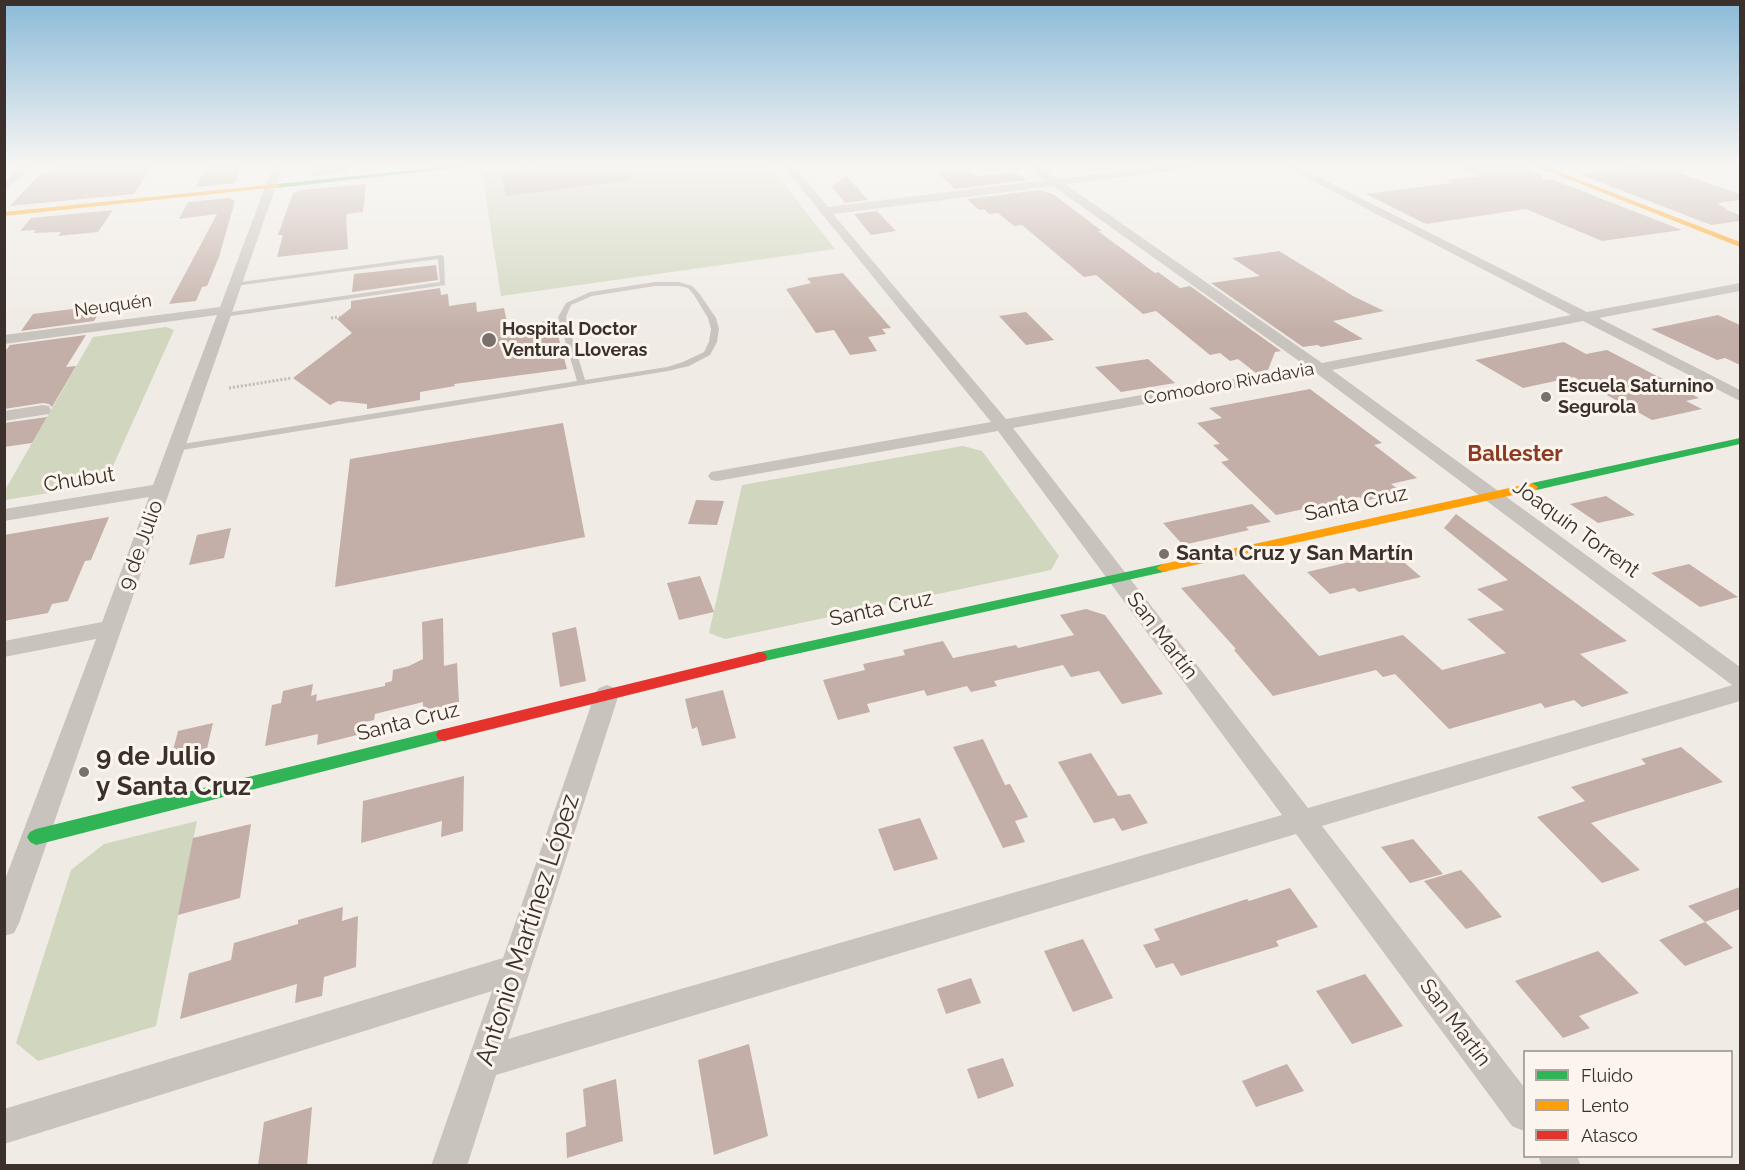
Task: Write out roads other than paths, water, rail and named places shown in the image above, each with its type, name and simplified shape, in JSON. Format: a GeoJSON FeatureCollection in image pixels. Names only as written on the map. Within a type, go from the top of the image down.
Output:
{"type":"FeatureCollection","features":[{"type":"Feature","properties":{"kind":"street","name":"9 de Julio"},"geometry":{"type":"LineString","coordinates":[[4,923],[259,221]]}},
{"type":"Feature","properties":{"kind":"street","name":"San Martín"},"geometry":{"type":"LineString","coordinates":[[834,221],[1002,425],[1523,1113]]}},
{"type":"Feature","properties":{"kind":"street","name":"Joaquín Torrent"},"geometry":{"type":"LineString","coordinates":[[1108,221],[1318,368],[1740,679]]}},
{"type":"Feature","properties":{"kind":"street"},"geometry":{"type":"LineString","coordinates":[[1396,221],[1740,396]]}},
{"type":"Feature","properties":{"kind":"street"},"geometry":{"type":"LineString","coordinates":[[1678,221],[1740,245]]}},
{"type":"Feature","properties":{"kind":"street"},"geometry":{"type":"LineString","coordinates":[[1698,221],[1740,237]]}},
{"type":"Feature","properties":{"kind":"street","name":"Comodoro Rivadavia"},"geometry":{"type":"LineString","coordinates":[[717,476],[1318,368],[1740,288]]}},
{"type":"Feature","properties":{"kind":"street","name":"Neuquén"},"geometry":{"type":"LineString","coordinates":[[4,340],[225,313]]}},
{"type":"Feature","properties":{"kind":"street"},"geometry":{"type":"LineString","coordinates":[[4,416],[43,410]]}},
{"type":"Feature","properties":{"kind":"street","name":"Santa Cruz"},"geometry":{"type":"LineString","coordinates":[[36,837],[723,665],[1740,441]]}},
{"type":"Feature","properties":{"kind":"street","name":"Chubut"},"geometry":{"type":"LineString","coordinates":[[4,515],[161,489]]}},
{"type":"Feature","properties":{"kind":"street"},"geometry":{"type":"LineString","coordinates":[[4,649],[111,628]]}},
{"type":"Feature","properties":{"kind":"street"},"geometry":{"type":"LineString","coordinates":[[484,1062],[1740,692]]}},
{"type":"Feature","properties":{"kind":"street","name":"Antonio Martínez López"},"geometry":{"type":"LineString","coordinates":[[449,1166],[607,694]]}},
{"type":"Feature","properties":{"kind":"street"},"geometry":{"type":"LineString","coordinates":[[4,1127],[516,969]]}},
{"type":"Feature","properties":{"kind":"lane"},"geometry":{"type":"LineString","coordinates":[[225,313],[443,284],[441,257],[236,284]]}},
{"type":"Feature","properties":{"kind":"lane"},"geometry":{"type":"LineString","coordinates":[[176,448],[582,383],[668,369],[699,359],[708,352],[715,329],[712,318],[697,294],[690,287],[679,284],[655,284],[590,294],[568,304],[562,316],[582,383]]}},
{"type":"Feature","properties":{"kind":"place","name":"Hospital Doctor Ventura Lloveras"},"geometry":{"type":"Point","coordinates":[489,340]}},
{"type":"Feature","properties":{"kind":"place","name":"Escuela Saturnino Segurola"},"geometry":{"type":"Point","coordinates":[1546,397]}},
{"type":"Feature","properties":{"kind":"place","name":"Santa Cruz y San Martín"},"geometry":{"type":"Point","coordinates":[1164,554]}},
{"type":"Feature","properties":{"kind":"place","name":"9 de Julio y Santa Cruz"},"geometry":{"type":"Point","coordinates":[84,772]}},
{"type":"Feature","properties":{"kind":"district","name":"Ballester"},"geometry":{"type":"Point","coordinates":[1515,454]}}]}
